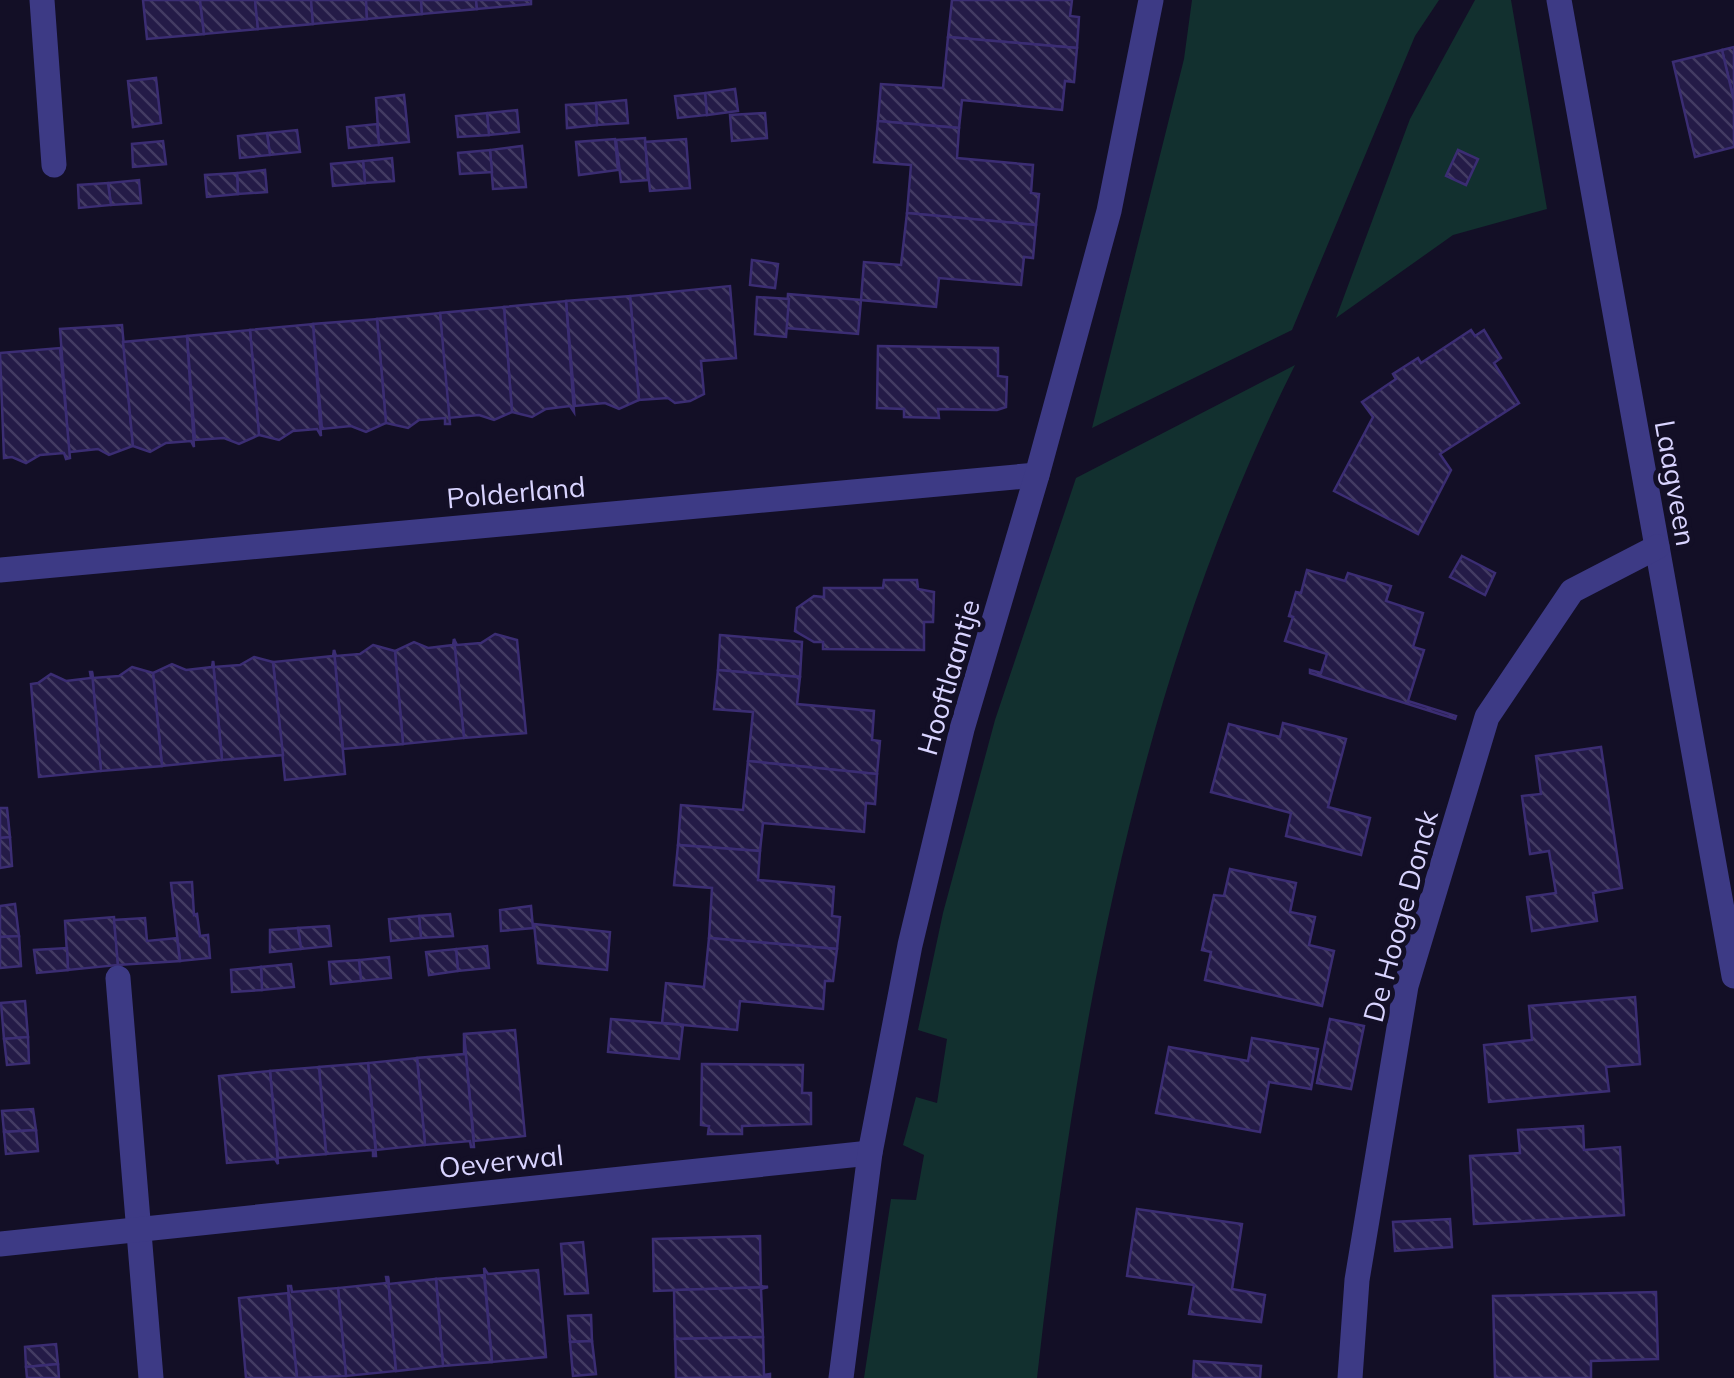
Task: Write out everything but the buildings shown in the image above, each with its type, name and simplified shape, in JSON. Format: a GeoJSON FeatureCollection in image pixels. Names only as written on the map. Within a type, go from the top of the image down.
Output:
{"type":"FeatureCollection","features":[{"type":"Feature","properties":{"kind":"street"},"geometry":{"type":"LineString","coordinates":[[42,0],[54,165]]}},
{"type":"Feature","properties":{"kind":"street","name":"Hooftlaantje"},"geometry":{"type":"LineString","coordinates":[[841,1378],[870,1153],[910,945],[958,747],[1110,211],[1151,0]]}},
{"type":"Feature","properties":{"kind":"street","name":"Laagveen"},"geometry":{"type":"LineString","coordinates":[[1558,0],[1734,976]]}},
{"type":"Feature","properties":{"kind":"street","name":"Polderland"},"geometry":{"type":"LineString","coordinates":[[0,570],[1037,475]]}},
{"type":"Feature","properties":{"kind":"street","name":"De Hooge Donck"},"geometry":{"type":"LineString","coordinates":[[1350,1378],[1357,1280],[1406,986],[1487,717],[1572,591],[1657,547]]}},
{"type":"Feature","properties":{"kind":"street"},"geometry":{"type":"LineString","coordinates":[[118,978],[151,1378]]}},
{"type":"Feature","properties":{"kind":"street","name":"Oeverwal"},"geometry":{"type":"LineString","coordinates":[[0,1244],[870,1153]]}},
{"type":"Feature","properties":{"kind":"green space"},"geometry":{"type":"Polygon","coordinates":[[[1192,0],[1439,0],[1415,36],[1292,330],[1092,428],[1184,59],[1192,0]]]}},
{"type":"Feature","properties":{"kind":"green space"},"geometry":{"type":"Polygon","coordinates":[[[1475,0],[1511,0],[1547,209],[1453,235],[1336,318],[1410,119],[1475,0]]]}},
{"type":"Feature","properties":{"kind":"green space"},"geometry":{"type":"Polygon","coordinates":[[[1295,365],[1240,484],[1194,607],[1154,732],[1121,859],[1072,1117],[1037,1378],[864,1378],[891,1199],[916,1200],[924,1155],[903,1145],[916,1097],[937,1103],[947,1039],[918,1030],[943,913],[995,720],[1076,478],[1295,365]]]}}]}
